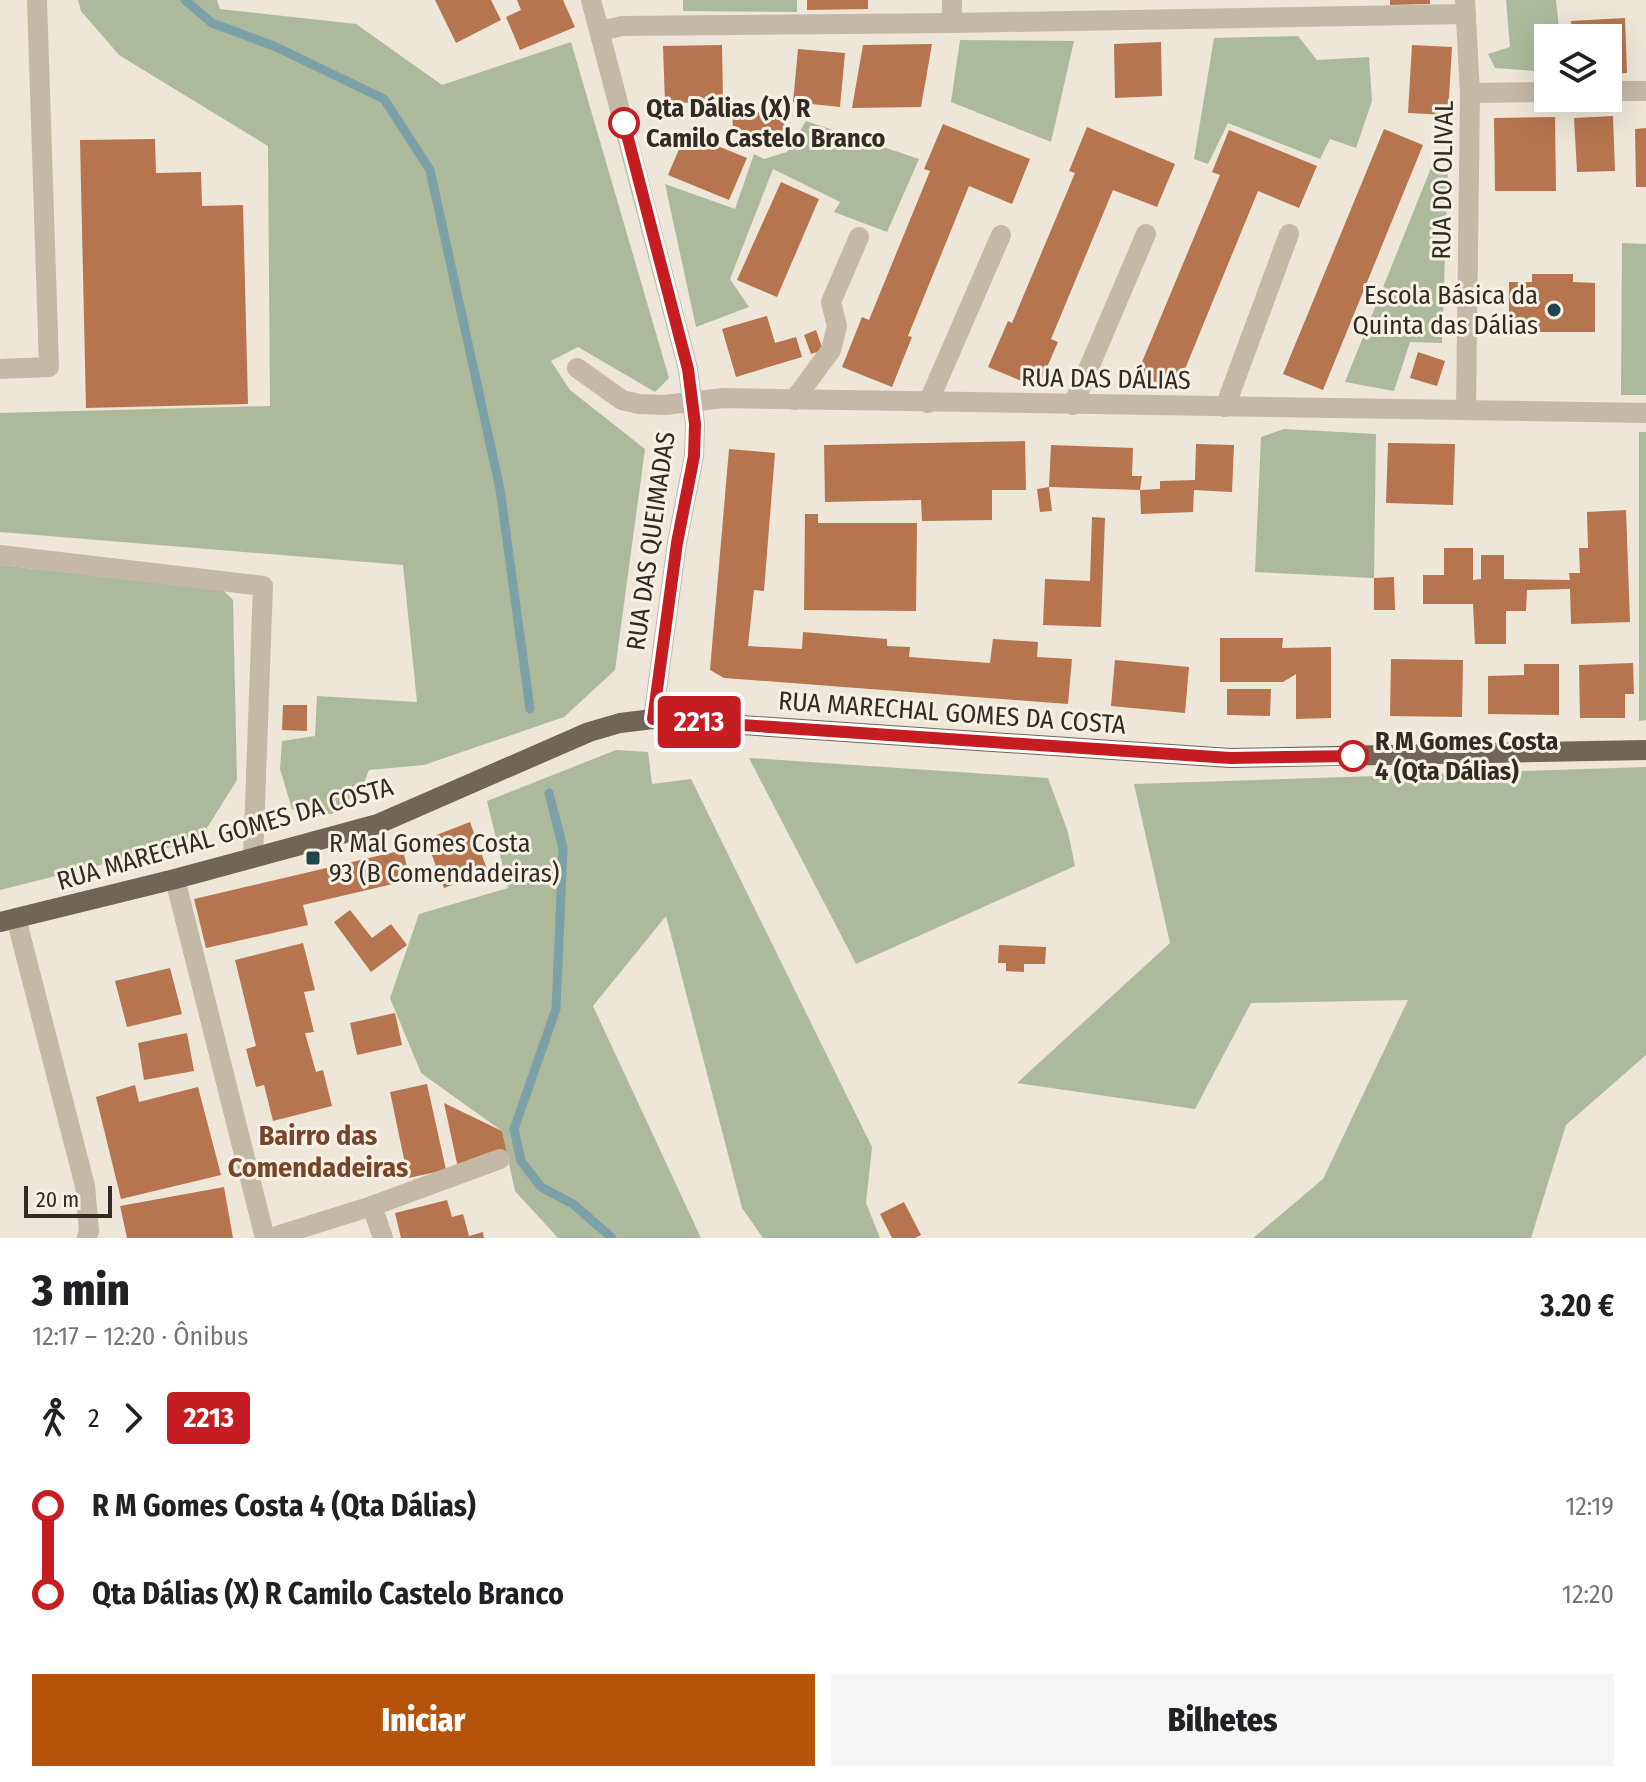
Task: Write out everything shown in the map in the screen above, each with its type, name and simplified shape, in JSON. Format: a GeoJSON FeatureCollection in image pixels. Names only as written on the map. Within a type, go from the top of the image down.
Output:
{"type":"FeatureCollection","features":[{"type":"Feature","properties":{"kind":"main road","name":"RUA MARECHAL GOMES DA COSTA"},"geometry":{"type":"LineString","coordinates":[[8,920],[378,824],[589,732],[620,723],[653,719],[1230,758],[1646,750]]}},
{"type":"Feature","properties":{"kind":"street"},"geometry":{"type":"LineString","coordinates":[[0,369],[49,367],[37,0]]}},
{"type":"Feature","properties":{"kind":"street","name":"RUA DAS QUEIMADAS"},"geometry":{"type":"LineString","coordinates":[[591,0],[686,360],[693,402],[694,456],[677,543],[653,719]]}},
{"type":"Feature","properties":{"kind":"street"},"geometry":{"type":"LineString","coordinates":[[952,0],[952,23]]}},
{"type":"Feature","properties":{"kind":"street"},"geometry":{"type":"LineString","coordinates":[[600,31],[622,26],[952,23],[1226,9],[1466,7]]}},
{"type":"Feature","properties":{"kind":"street","name":"RUA DO OLIVAL"},"geometry":{"type":"LineString","coordinates":[[1466,7],[1470,93],[1466,409]]}},
{"type":"Feature","properties":{"kind":"street"},"geometry":{"type":"LineString","coordinates":[[1622,91],[1646,91]]}},
{"type":"Feature","properties":{"kind":"street"},"geometry":{"type":"LineString","coordinates":[[1470,93],[1534,92]]}},
{"type":"Feature","properties":{"kind":"street"},"geometry":{"type":"LineString","coordinates":[[1073,405],[1146,234]]}},
{"type":"Feature","properties":{"kind":"street"},"geometry":{"type":"LineString","coordinates":[[1225,407],[1289,234]]}},
{"type":"Feature","properties":{"kind":"street"},"geometry":{"type":"LineString","coordinates":[[928,403],[1001,235]]}},
{"type":"Feature","properties":{"kind":"street"},"geometry":{"type":"LineString","coordinates":[[794,400],[831,350],[837,326],[831,302],[859,237]]}},
{"type":"Feature","properties":{"kind":"street","name":"RUA DAS DÁLIAS"},"geometry":{"type":"LineString","coordinates":[[577,368],[622,400],[665,405],[723,398],[1646,413]]}},
{"type":"Feature","properties":{"kind":"street"},"geometry":{"type":"LineString","coordinates":[[0,555],[263,586],[253,858]]}},
{"type":"Feature","properties":{"kind":"street"},"geometry":{"type":"LineString","coordinates":[[175,879],[267,1238],[372,1206],[500,1159]]}},
{"type":"Feature","properties":{"kind":"street"},"geometry":{"type":"LineString","coordinates":[[8,920],[85,1186],[87,1238]]}},
{"type":"Feature","properties":{"kind":"street"},"geometry":{"type":"LineString","coordinates":[[372,1206],[383,1238]]}},
{"type":"Feature","properties":{"kind":"green space"},"geometry":{"type":"Polygon","coordinates":[[[78,0],[217,0],[220,9],[356,24],[442,85],[571,42],[669,378],[655,392],[578,347],[551,361],[570,390],[645,449],[615,670],[564,717],[424,765],[369,770],[362,788],[332,814],[314,816],[292,809],[280,769],[282,741],[315,736],[317,696],[417,702],[403,565],[0,532],[0,413],[270,406],[268,146],[119,55],[81,11],[78,0]]]}},
{"type":"Feature","properties":{"kind":"green space"},"geometry":{"type":"Polygon","coordinates":[[[683,0],[797,0],[797,12],[683,11],[683,0]]]}},
{"type":"Feature","properties":{"kind":"green space"},"geometry":{"type":"Polygon","coordinates":[[[1506,0],[1556,0],[1559,24],[1534,24],[1534,71],[1495,68],[1488,54],[1510,47],[1506,0]]]}},
{"type":"Feature","properties":{"kind":"green space"},"geometry":{"type":"Polygon","coordinates":[[[1298,36],[1317,60],[1369,57],[1372,101],[1356,148],[1330,139],[1320,159],[1228,123],[1208,164],[1194,159],[1214,38],[1298,36]]]}},
{"type":"Feature","properties":{"kind":"green space"},"geometry":{"type":"Polygon","coordinates":[[[960,40],[1074,41],[1051,142],[951,102],[960,40]]]}},
{"type":"Feature","properties":{"kind":"green space"},"geometry":{"type":"Polygon","coordinates":[[[806,121],[919,159],[887,232],[834,212],[840,202],[773,169],[730,279],[749,307],[696,327],[665,184],[735,209],[754,154],[764,159],[787,152],[806,121]]]}},
{"type":"Feature","properties":{"kind":"green space"},"geometry":{"type":"Polygon","coordinates":[[[1433,163],[1448,169],[1442,343],[1410,342],[1394,391],[1345,382],[1433,163]]]}},
{"type":"Feature","properties":{"kind":"green space"},"geometry":{"type":"Polygon","coordinates":[[[1622,243],[1646,244],[1646,395],[1621,395],[1622,243]]]}},
{"type":"Feature","properties":{"kind":"green space"},"geometry":{"type":"Polygon","coordinates":[[[1284,429],[1376,434],[1374,578],[1255,572],[1261,437],[1284,429]]]}},
{"type":"Feature","properties":{"kind":"green space"},"geometry":{"type":"Polygon","coordinates":[[[1639,432],[1646,432],[1646,720],[1639,721],[1639,432]]]}},
{"type":"Feature","properties":{"kind":"green space"},"geometry":{"type":"Polygon","coordinates":[[[0,565],[223,590],[233,600],[237,780],[205,831],[191,842],[0,890],[0,565]]]}},
{"type":"Feature","properties":{"kind":"green space"},"geometry":{"type":"Polygon","coordinates":[[[616,750],[648,752],[652,784],[691,779],[872,1147],[866,1203],[880,1238],[763,1238],[742,1208],[666,916],[593,1006],[701,1238],[558,1238],[515,1191],[502,1131],[421,1073],[390,998],[419,914],[508,888],[487,801],[616,750]]]}},
{"type":"Feature","properties":{"kind":"green space"},"geometry":{"type":"Polygon","coordinates":[[[749,758],[1048,778],[1068,832],[1075,866],[856,964],[749,758]]]}},
{"type":"Feature","properties":{"kind":"green space"},"geometry":{"type":"Polygon","coordinates":[[[1646,767],[1646,1055],[1566,1125],[1531,1238],[1253,1238],[1323,1179],[1408,1000],[1251,1003],[1195,1109],[1017,1083],[1170,943],[1134,784],[1646,767]]]}},
{"type":"Feature","properties":{"kind":"building"},"geometry":{"type":"Polygon","coordinates":[[[435,0],[491,0],[501,20],[456,43],[435,0]]]}},
{"type":"Feature","properties":{"kind":"building"},"geometry":{"type":"Polygon","coordinates":[[[517,0],[563,0],[575,27],[520,50],[506,17],[521,10],[517,0]]]}},
{"type":"Feature","properties":{"kind":"building"},"geometry":{"type":"Polygon","coordinates":[[[807,0],[868,0],[868,9],[807,10],[807,0]]]}},
{"type":"Feature","properties":{"kind":"building"},"geometry":{"type":"Polygon","coordinates":[[[1390,0],[1430,0],[1430,4],[1390,5],[1390,0]]]}},
{"type":"Feature","properties":{"kind":"building"},"geometry":{"type":"Polygon","coordinates":[[[1625,18],[1627,73],[1622,73],[1622,24],[1571,24],[1571,21],[1625,18]]]}},
{"type":"Feature","properties":{"kind":"building"},"geometry":{"type":"Polygon","coordinates":[[[1161,42],[1162,96],[1115,98],[1114,44],[1161,42]]]}},
{"type":"Feature","properties":{"kind":"building"},"geometry":{"type":"Polygon","coordinates":[[[932,44],[921,107],[852,108],[863,45],[932,44]]]}},
{"type":"Feature","properties":{"kind":"building"},"geometry":{"type":"Polygon","coordinates":[[[722,45],[723,102],[665,103],[663,46],[722,45]]]}},
{"type":"Feature","properties":{"kind":"building"},"geometry":{"type":"Polygon","coordinates":[[[1412,45],[1452,47],[1448,115],[1408,113],[1412,45]]]}},
{"type":"Feature","properties":{"kind":"building"},"geometry":{"type":"Polygon","coordinates":[[[798,49],[845,53],[840,107],[793,102],[798,49]]]}},
{"type":"Feature","properties":{"kind":"building"},"geometry":{"type":"Polygon","coordinates":[[[732,106],[784,118],[787,144],[733,130],[732,106]]]}},
{"type":"Feature","properties":{"kind":"building"},"geometry":{"type":"Polygon","coordinates":[[[1613,116],[1615,171],[1577,172],[1574,118],[1613,116]]]}},
{"type":"Feature","properties":{"kind":"building"},"geometry":{"type":"Polygon","coordinates":[[[1555,117],[1556,191],[1495,191],[1494,118],[1555,117]]]}},
{"type":"Feature","properties":{"kind":"building"},"geometry":{"type":"Polygon","coordinates":[[[943,124],[1030,159],[1012,204],[969,186],[908,336],[912,337],[892,387],[842,367],[862,317],[869,320],[930,171],[924,169],[943,124]]]}},
{"type":"Feature","properties":{"kind":"building"},"geometry":{"type":"Polygon","coordinates":[[[1087,127],[1175,164],[1157,207],[1113,190],[1051,339],[1058,342],[1038,388],[988,367],[1008,321],[1012,323],[1075,173],[1069,171],[1087,127]]]}},
{"type":"Feature","properties":{"kind":"building"},"geometry":{"type":"Polygon","coordinates":[[[1646,128],[1646,187],[1636,187],[1635,129],[1646,128]]]}},
{"type":"Feature","properties":{"kind":"building"},"geometry":{"type":"Polygon","coordinates":[[[1384,129],[1423,145],[1323,390],[1283,374],[1384,129]]]}},
{"type":"Feature","properties":{"kind":"building"},"geometry":{"type":"Polygon","coordinates":[[[1229,130],[1317,166],[1299,208],[1258,191],[1176,391],[1137,374],[1220,175],[1212,172],[1229,130]]]}},
{"type":"Feature","properties":{"kind":"building"},"geometry":{"type":"Polygon","coordinates":[[[686,133],[747,158],[729,200],[668,175],[686,133]]]}},
{"type":"Feature","properties":{"kind":"building"},"geometry":{"type":"Polygon","coordinates":[[[155,139],[156,173],[201,172],[202,206],[243,205],[248,404],[86,408],[80,140],[155,139]]]}},
{"type":"Feature","properties":{"kind":"building"},"geometry":{"type":"Polygon","coordinates":[[[781,182],[819,199],[777,297],[737,280],[781,182]]]}},
{"type":"Feature","properties":{"kind":"building"},"geometry":{"type":"Polygon","coordinates":[[[1532,274],[1573,274],[1573,282],[1595,283],[1595,332],[1509,332],[1509,282],[1532,282],[1532,274]]]}},
{"type":"Feature","properties":{"kind":"building"},"geometry":{"type":"Polygon","coordinates":[[[767,316],[775,343],[796,337],[802,357],[736,377],[722,329],[767,316]]]}},
{"type":"Feature","properties":{"kind":"building"},"geometry":{"type":"Polygon","coordinates":[[[816,330],[823,350],[811,354],[804,335],[816,330]]]}},
{"type":"Feature","properties":{"kind":"building"},"geometry":{"type":"Polygon","coordinates":[[[1418,352],[1445,361],[1437,386],[1410,378],[1418,352]]]}},
{"type":"Feature","properties":{"kind":"building"},"geometry":{"type":"Polygon","coordinates":[[[1025,441],[1026,490],[992,490],[992,520],[922,521],[921,500],[825,502],[824,445],[1025,441]]]}},
{"type":"Feature","properties":{"kind":"building"},"geometry":{"type":"Polygon","coordinates":[[[1388,443],[1455,444],[1453,505],[1386,503],[1388,443]]]}},
{"type":"Feature","properties":{"kind":"building"},"geometry":{"type":"Polygon","coordinates":[[[1196,444],[1234,445],[1232,492],[1194,490],[1193,512],[1141,514],[1140,490],[1160,489],[1160,481],[1195,480],[1196,444]]]}},
{"type":"Feature","properties":{"kind":"building"},"geometry":{"type":"Polygon","coordinates":[[[1051,445],[1133,448],[1132,476],[1142,476],[1140,490],[1049,487],[1051,445]]]}},
{"type":"Feature","properties":{"kind":"building"},"geometry":{"type":"Polygon","coordinates":[[[729,449],[775,453],[764,591],[754,590],[748,646],[802,649],[803,632],[887,639],[887,646],[910,647],[909,657],[990,663],[993,639],[1038,642],[1037,657],[1072,659],[1068,704],[724,678],[710,670],[729,449]]]}},
{"type":"Feature","properties":{"kind":"building"},"geometry":{"type":"Polygon","coordinates":[[[1049,487],[1052,511],[1040,512],[1037,489],[1049,487]]]}},
{"type":"Feature","properties":{"kind":"building"},"geometry":{"type":"Polygon","coordinates":[[[1626,510],[1630,622],[1571,624],[1570,589],[1527,590],[1526,611],[1506,611],[1506,644],[1475,644],[1473,604],[1423,604],[1423,575],[1444,575],[1444,548],[1473,548],[1473,580],[1481,579],[1481,555],[1504,555],[1504,579],[1570,580],[1569,573],[1580,573],[1579,548],[1588,548],[1587,512],[1626,510]]]}},
{"type":"Feature","properties":{"kind":"building"},"geometry":{"type":"Polygon","coordinates":[[[805,514],[818,514],[818,523],[917,523],[916,611],[804,610],[805,514]]]}},
{"type":"Feature","properties":{"kind":"building"},"geometry":{"type":"Polygon","coordinates":[[[1092,517],[1105,518],[1101,627],[1043,625],[1045,579],[1090,581],[1092,517]]]}},
{"type":"Feature","properties":{"kind":"building"},"geometry":{"type":"Polygon","coordinates":[[[1394,577],[1395,610],[1374,610],[1374,578],[1394,577]]]}},
{"type":"Feature","properties":{"kind":"building"},"geometry":{"type":"Polygon","coordinates":[[[1220,638],[1283,638],[1282,648],[1331,647],[1331,718],[1296,719],[1296,674],[1283,682],[1220,682],[1220,638]]]}},
{"type":"Feature","properties":{"kind":"building"},"geometry":{"type":"Polygon","coordinates":[[[1391,659],[1463,660],[1462,717],[1390,716],[1391,659]]]}},
{"type":"Feature","properties":{"kind":"building"},"geometry":{"type":"Polygon","coordinates":[[[1115,660],[1189,667],[1185,713],[1111,706],[1115,660]]]}},
{"type":"Feature","properties":{"kind":"building"},"geometry":{"type":"Polygon","coordinates":[[[1633,663],[1634,694],[1625,694],[1625,718],[1580,718],[1579,665],[1633,663]]]}},
{"type":"Feature","properties":{"kind":"building"},"geometry":{"type":"Polygon","coordinates":[[[1524,664],[1559,664],[1559,715],[1488,714],[1488,676],[1524,675],[1524,664]]]}},
{"type":"Feature","properties":{"kind":"building"},"geometry":{"type":"Polygon","coordinates":[[[1227,689],[1271,689],[1270,716],[1227,715],[1227,689]]]}},
{"type":"Feature","properties":{"kind":"building"},"geometry":{"type":"Polygon","coordinates":[[[283,705],[307,705],[307,731],[282,730],[283,705]]]}},
{"type":"Feature","properties":{"kind":"building"},"geometry":{"type":"Polygon","coordinates":[[[470,822],[488,872],[444,888],[426,839],[470,822]]]}},
{"type":"Feature","properties":{"kind":"building"},"geometry":{"type":"Polygon","coordinates":[[[403,850],[410,880],[303,905],[308,925],[206,948],[194,899],[403,850]]]}},
{"type":"Feature","properties":{"kind":"building"},"geometry":{"type":"Polygon","coordinates":[[[350,910],[372,938],[391,924],[407,945],[371,972],[334,922],[350,910]]]}},
{"type":"Feature","properties":{"kind":"building"},"geometry":{"type":"Polygon","coordinates":[[[303,943],[315,990],[304,992],[314,1032],[305,1033],[316,1072],[323,1070],[332,1106],[273,1121],[264,1085],[256,1087],[246,1049],[256,1046],[235,960],[303,943]]]}},
{"type":"Feature","properties":{"kind":"building"},"geometry":{"type":"Polygon","coordinates":[[[999,945],[1046,947],[1045,964],[1024,964],[1024,972],[1006,971],[1006,963],[998,963],[999,945]]]}},
{"type":"Feature","properties":{"kind":"building"},"geometry":{"type":"Polygon","coordinates":[[[170,968],[182,1014],[127,1027],[115,981],[170,968]]]}},
{"type":"Feature","properties":{"kind":"building"},"geometry":{"type":"Polygon","coordinates":[[[395,1013],[402,1045],[357,1055],[350,1023],[395,1013]]]}},
{"type":"Feature","properties":{"kind":"building"},"geometry":{"type":"Polygon","coordinates":[[[187,1033],[194,1071],[144,1080],[138,1043],[187,1033]]]}},
{"type":"Feature","properties":{"kind":"building"},"geometry":{"type":"Polygon","coordinates":[[[427,1084],[446,1170],[408,1178],[390,1092],[427,1084]]]}},
{"type":"Feature","properties":{"kind":"building"},"geometry":{"type":"Polygon","coordinates":[[[135,1085],[139,1102],[198,1087],[221,1175],[121,1199],[96,1097],[135,1085]]]}},
{"type":"Feature","properties":{"kind":"building"},"geometry":{"type":"Polygon","coordinates":[[[444,1103],[502,1131],[508,1158],[458,1168],[444,1103]]]}},
{"type":"Feature","properties":{"kind":"building"},"geometry":{"type":"Polygon","coordinates":[[[224,1187],[233,1238],[127,1238],[120,1206],[224,1187]]]}},
{"type":"Feature","properties":{"kind":"building"},"geometry":{"type":"Polygon","coordinates":[[[447,1200],[452,1217],[463,1214],[469,1236],[483,1232],[484,1238],[401,1238],[395,1213],[447,1200]]]}},
{"type":"Feature","properties":{"kind":"building"},"geometry":{"type":"Polygon","coordinates":[[[904,1202],[921,1235],[892,1238],[880,1214],[904,1202]]]}},
{"type":"Feature","properties":{"kind":"waterway"},"geometry":{"type":"LineString","coordinates":[[185,0],[212,23],[274,46],[384,99],[430,170],[500,489],[530,709]]}},
{"type":"Feature","properties":{"kind":"waterway"},"geometry":{"type":"LineString","coordinates":[[549,793],[563,848],[556,1009],[514,1129],[521,1161],[541,1187],[573,1204],[612,1238]]}},
{"type":"Feature","properties":{"kind":"bus line","name":"2213"},"geometry":{"type":"LineString","coordinates":[[624,123],[688,369],[695,424],[694,456],[677,543],[653,719],[1230,758],[1353,756]]}},
{"type":"Feature","properties":{"kind":"place","name":"Qta Dálias (X) R Camilo Castelo Branco"},"geometry":{"type":"Point","coordinates":[624,123]}},
{"type":"Feature","properties":{"kind":"place","name":"Escola Básica da Quinta das Dálias"},"geometry":{"type":"Point","coordinates":[1554,310]}},
{"type":"Feature","properties":{"kind":"place","name":"R M Gomes Costa 4 (Qta Dálias)"},"geometry":{"type":"Point","coordinates":[1353,756]}},
{"type":"Feature","properties":{"kind":"place","name":"R Mal Gomes Costa 93 (B Comendadeiras)"},"geometry":{"type":"Point","coordinates":[313,858]}},
{"type":"Feature","properties":{"kind":"district","name":"Bairro das Comendadeiras"},"geometry":{"type":"Point","coordinates":[318,1151]}}]}
